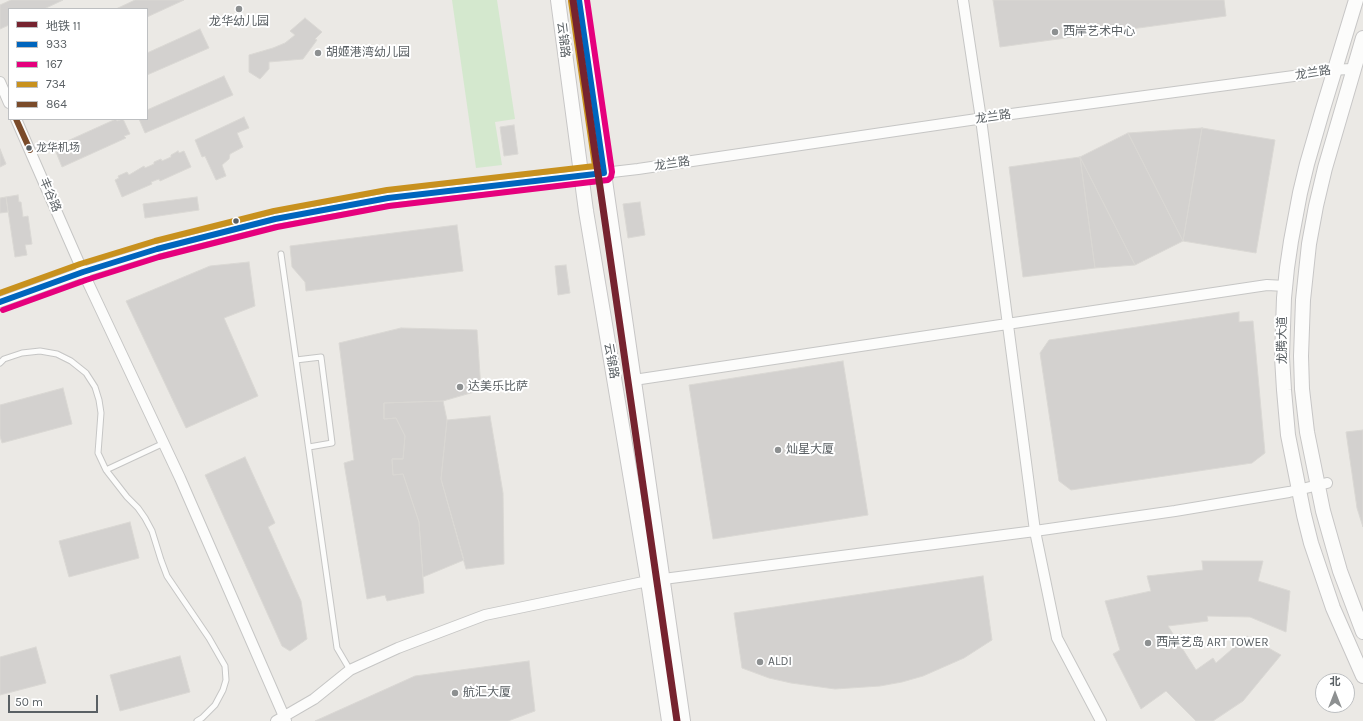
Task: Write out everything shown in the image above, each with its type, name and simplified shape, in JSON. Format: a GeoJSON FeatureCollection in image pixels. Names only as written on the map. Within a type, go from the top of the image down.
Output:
{"type":"FeatureCollection","features":[{"type":"Feature","properties":{"kind":"main road","name":"云锦路"},"geometry":{"type":"LineString","coordinates":[[558,0],[581,176],[648,581],[669,721]]}},
{"type":"Feature","properties":{"kind":"main road","name":"云锦路"},"geometry":{"type":"LineString","coordinates":[[580,0],[684,721]]}},
{"type":"Feature","properties":{"kind":"main road","name":"龙腾大道"},"geometry":{"type":"LineString","coordinates":[[1356,0],[1307,164],[1291,241],[1285,286],[1282,327],[1284,390],[1288,435],[1311,543],[1344,635],[1363,676]]}},
{"type":"Feature","properties":{"kind":"main road","name":"龙腾大道"},"geometry":{"type":"LineString","coordinates":[[1363,38],[1358,67],[1325,168],[1316,206],[1309,244],[1303,300],[1301,349],[1302,389],[1307,432],[1322,484],[1330,538],[1340,571],[1363,632]]}},
{"type":"Feature","properties":{"kind":"street"},"geometry":{"type":"LineString","coordinates":[[963,0],[981,119],[1035,531],[1057,638],[1101,721]]}},
{"type":"Feature","properties":{"kind":"street","name":"龙兰路"},"geometry":{"type":"LineString","coordinates":[[0,302],[83,272],[157,249],[275,219],[388,198],[638,170],[981,119],[1358,67]]}},
{"type":"Feature","properties":{"kind":"street"},"geometry":{"type":"LineString","coordinates":[[0,82],[8,101]]}},
{"type":"Feature","properties":{"kind":"street","name":"丰谷路"},"geometry":{"type":"LineString","coordinates":[[16,120],[83,272],[164,443],[282,720]]}},
{"type":"Feature","properties":{"kind":"street"},"geometry":{"type":"LineString","coordinates":[[634,380],[1267,285],[1285,286]]}},
{"type":"Feature","properties":{"kind":"street"},"geometry":{"type":"LineString","coordinates":[[282,720],[314,699],[350,670],[398,648],[485,615],[648,581],[1035,531],[1175,511],[1322,484]]}},
{"type":"Feature","properties":{"kind":"lane"},"geometry":{"type":"LineString","coordinates":[[281,254],[337,648],[350,670]]}},
{"type":"Feature","properties":{"kind":"lane"},"geometry":{"type":"LineString","coordinates":[[0,363],[22,353],[40,351],[57,354],[71,361],[86,373],[95,387],[99,400],[101,426],[98,440],[98,453],[106,470],[145,518],[152,531],[167,576],[209,638],[225,666],[226,680],[223,690],[215,705],[197,721]]}},
{"type":"Feature","properties":{"kind":"lane"},"geometry":{"type":"LineString","coordinates":[[296,360],[321,357],[332,443],[308,447]]}},
{"type":"Feature","properties":{"kind":"lane"},"geometry":{"type":"LineString","coordinates":[[106,470],[164,443]]}},
{"type":"Feature","properties":{"kind":"green space"},"geometry":{"type":"Polygon","coordinates":[[[452,0],[497,0],[515,119],[495,122],[502,165],[476,168],[452,0]]]}},
{"type":"Feature","properties":{"kind":"building"},"geometry":{"type":"Polygon","coordinates":[[[11,0],[63,0],[46,8],[8,8],[8,25],[0,29],[0,5],[11,0]]]}},
{"type":"Feature","properties":{"kind":"building"},"geometry":{"type":"Polygon","coordinates":[[[135,0],[184,0],[148,17],[148,8],[118,8],[135,0]]]}},
{"type":"Feature","properties":{"kind":"building","name":"西岸艺术中心"},"geometry":{"type":"Polygon","coordinates":[[[993,0],[1224,0],[1226,16],[1000,47],[993,0]]]}},
{"type":"Feature","properties":{"kind":"building"},"geometry":{"type":"Polygon","coordinates":[[[305,18],[322,32],[315,39],[317,40],[303,59],[269,62],[269,69],[260,79],[249,72],[249,55],[285,43],[295,35],[290,31],[305,18]]]}},
{"type":"Feature","properties":{"kind":"building"},"geometry":{"type":"Polygon","coordinates":[[[200,29],[209,48],[148,75],[148,53],[200,29]]]}},
{"type":"Feature","properties":{"kind":"building"},"geometry":{"type":"Polygon","coordinates":[[[224,76],[233,95],[145,133],[139,120],[148,120],[148,110],[224,76]]]}},
{"type":"Feature","properties":{"kind":"building"},"geometry":{"type":"Polygon","coordinates":[[[244,117],[249,128],[237,133],[243,147],[230,154],[229,159],[222,165],[226,176],[216,180],[205,156],[202,157],[195,140],[244,117]]]}},
{"type":"Feature","properties":{"kind":"building"},"geometry":{"type":"Polygon","coordinates":[[[114,120],[123,120],[130,134],[124,136],[126,138],[62,167],[54,147],[114,120]]]}},
{"type":"Feature","properties":{"kind":"building"},"geometry":{"type":"Polygon","coordinates":[[[514,125],[518,154],[504,156],[500,127],[514,125]]]}},
{"type":"Feature","properties":{"kind":"building"},"geometry":{"type":"Polygon","coordinates":[[[1202,128],[1275,140],[1256,253],[1183,241],[1202,128]]]}},
{"type":"Feature","properties":{"kind":"building"},"geometry":{"type":"Polygon","coordinates":[[[1202,128],[1183,241],[1128,133],[1202,128]]]}},
{"type":"Feature","properties":{"kind":"building"},"geometry":{"type":"Polygon","coordinates":[[[1128,133],[1183,241],[1135,265],[1080,157],[1128,133]]]}},
{"type":"Feature","properties":{"kind":"building"},"geometry":{"type":"Polygon","coordinates":[[[0,149],[6,164],[0,167],[0,149]]]}},
{"type":"Feature","properties":{"kind":"building"},"geometry":{"type":"Polygon","coordinates":[[[178,151],[179,153],[184,151],[191,167],[160,181],[159,179],[151,182],[152,184],[122,197],[115,180],[119,178],[118,176],[127,172],[129,175],[144,166],[145,168],[161,159],[162,161],[171,157],[171,155],[178,151]]]}},
{"type":"Feature","properties":{"kind":"building"},"geometry":{"type":"Polygon","coordinates":[[[1080,157],[1095,268],[1023,277],[1009,167],[1080,157]]]}},
{"type":"Feature","properties":{"kind":"building"},"geometry":{"type":"Polygon","coordinates":[[[1080,157],[1135,265],[1095,268],[1080,157]]]}},
{"type":"Feature","properties":{"kind":"building"},"geometry":{"type":"Polygon","coordinates":[[[18,195],[19,202],[21,202],[23,217],[28,216],[32,244],[25,245],[27,255],[15,257],[6,197],[18,195]]]}},
{"type":"Feature","properties":{"kind":"building"},"geometry":{"type":"Polygon","coordinates":[[[6,197],[8,212],[0,213],[0,198],[6,197]]]}},
{"type":"Feature","properties":{"kind":"building"},"geometry":{"type":"Polygon","coordinates":[[[197,197],[199,210],[145,218],[143,204],[197,197]]]}},
{"type":"Feature","properties":{"kind":"building"},"geometry":{"type":"Polygon","coordinates":[[[640,202],[645,235],[628,238],[623,204],[640,202]]]}},
{"type":"Feature","properties":{"kind":"building"},"geometry":{"type":"Polygon","coordinates":[[[457,225],[463,271],[306,291],[305,282],[292,267],[290,246],[457,225]]]}},
{"type":"Feature","properties":{"kind":"building"},"geometry":{"type":"Polygon","coordinates":[[[249,262],[255,306],[224,318],[258,396],[186,428],[126,301],[210,266],[249,262]]]}},
{"type":"Feature","properties":{"kind":"building"},"geometry":{"type":"Polygon","coordinates":[[[566,265],[570,293],[558,295],[555,266],[566,265]]]}},
{"type":"Feature","properties":{"kind":"building"},"geometry":{"type":"Polygon","coordinates":[[[1239,312],[1239,322],[1253,321],[1265,453],[1252,463],[1071,490],[1059,481],[1040,353],[1049,340],[1239,312]]]}},
{"type":"Feature","properties":{"kind":"building"},"geometry":{"type":"Polygon","coordinates":[[[401,328],[477,330],[481,390],[443,401],[384,403],[384,419],[396,418],[405,436],[403,459],[392,459],[393,475],[403,474],[419,522],[424,593],[387,601],[385,595],[367,599],[344,463],[354,460],[339,343],[401,328]]]}},
{"type":"Feature","properties":{"kind":"building","name":"灿星大厦"},"geometry":{"type":"Polygon","coordinates":[[[843,361],[868,515],[713,539],[689,385],[843,361]]]}},
{"type":"Feature","properties":{"kind":"building"},"geometry":{"type":"Polygon","coordinates":[[[63,388],[72,424],[2,443],[0,436],[0,405],[63,388]]]}},
{"type":"Feature","properties":{"kind":"building"},"geometry":{"type":"Polygon","coordinates":[[[443,401],[447,420],[441,479],[464,560],[423,577],[419,522],[403,474],[393,475],[392,459],[403,459],[405,436],[396,418],[384,419],[384,403],[443,401]]]}},
{"type":"Feature","properties":{"kind":"building"},"geometry":{"type":"Polygon","coordinates":[[[490,416],[503,493],[504,564],[466,569],[441,479],[447,420],[490,416]]]}},
{"type":"Feature","properties":{"kind":"building"},"geometry":{"type":"Polygon","coordinates":[[[1363,430],[1363,527],[1357,508],[1346,432],[1363,430]]]}},
{"type":"Feature","properties":{"kind":"building"},"geometry":{"type":"Polygon","coordinates":[[[245,457],[275,523],[268,527],[301,601],[307,639],[290,651],[282,646],[205,475],[245,457]]]}},
{"type":"Feature","properties":{"kind":"building"},"geometry":{"type":"Polygon","coordinates":[[[130,522],[139,558],[69,577],[59,541],[130,522]]]}},
{"type":"Feature","properties":{"kind":"building","name":"西岸艺岛 ART TOWER"},"geometry":{"type":"Polygon","coordinates":[[[1202,561],[1263,561],[1258,581],[1290,591],[1286,632],[1250,617],[1207,616],[1208,621],[1168,626],[1196,670],[1213,658],[1216,663],[1247,636],[1281,655],[1243,701],[1213,721],[1196,721],[1166,691],[1141,709],[1113,654],[1120,650],[1105,601],[1151,591],[1147,576],[1203,570],[1202,561]]]}},
{"type":"Feature","properties":{"kind":"building"},"geometry":{"type":"Polygon","coordinates":[[[983,576],[992,640],[964,658],[923,676],[880,686],[835,689],[791,683],[769,678],[742,668],[734,613],[983,576]]]}},
{"type":"Feature","properties":{"kind":"building"},"geometry":{"type":"Polygon","coordinates":[[[36,647],[46,683],[0,695],[0,657],[36,647]]]}},
{"type":"Feature","properties":{"kind":"building"},"geometry":{"type":"Polygon","coordinates":[[[180,656],[190,692],[120,711],[110,675],[180,656]]]}},
{"type":"Feature","properties":{"kind":"building","name":"航汇大厦"},"geometry":{"type":"Polygon","coordinates":[[[529,661],[535,711],[508,721],[315,721],[415,676],[529,661]]]}},
{"type":"Feature","properties":{"kind":"metro line","name":"11"},"geometry":{"type":"LineString","coordinates":[[573,0],[677,721]]}},
{"type":"Feature","properties":{"kind":"transit line","name":"933"},"geometry":{"type":"LineString","coordinates":[[0,302],[83,272],[157,249],[275,219],[388,198],[604,173],[579,0]]}},
{"type":"Feature","properties":{"kind":"transit line","name":"167"},"geometry":{"type":"LineString","coordinates":[[3,310],[86,280],[159,257],[277,227],[389,206],[608,180],[611,177],[612,172],[587,0]]}},
{"type":"Feature","properties":{"kind":"transit line","name":"734"},"geometry":{"type":"LineString","coordinates":[[0,293],[80,264],[155,241],[274,211],[387,190],[595,166],[571,1]]}},
{"type":"Feature","properties":{"kind":"transit line","name":"864"},"geometry":{"type":"LineString","coordinates":[[16,120],[30,150]]}},
{"type":"Feature","properties":{"kind":"place","name":"龙华幼儿园"},"geometry":{"type":"Point","coordinates":[239,9]}},
{"type":"Feature","properties":{"kind":"place","name":"西岸艺术中心"},"geometry":{"type":"Point","coordinates":[1055,32]}},
{"type":"Feature","properties":{"kind":"place","name":"胡姬港湾幼儿园"},"geometry":{"type":"Point","coordinates":[318,53]}},
{"type":"Feature","properties":{"kind":"place","name":"龙华机场"},"geometry":{"type":"Point","coordinates":[29,148]}},
{"type":"Feature","properties":{"kind":"place","name":"达美乐比萨"},"geometry":{"type":"Point","coordinates":[460,387]}},
{"type":"Feature","properties":{"kind":"place","name":"灿星大厦"},"geometry":{"type":"Point","coordinates":[778,450]}},
{"type":"Feature","properties":{"kind":"place","name":"西岸艺岛 ART TOWER"},"geometry":{"type":"Point","coordinates":[1148,643]}},
{"type":"Feature","properties":{"kind":"place","name":"ALDI"},"geometry":{"type":"Point","coordinates":[760,662]}},
{"type":"Feature","properties":{"kind":"place","name":"航汇大厦"},"geometry":{"type":"Point","coordinates":[455,693]}}]}
